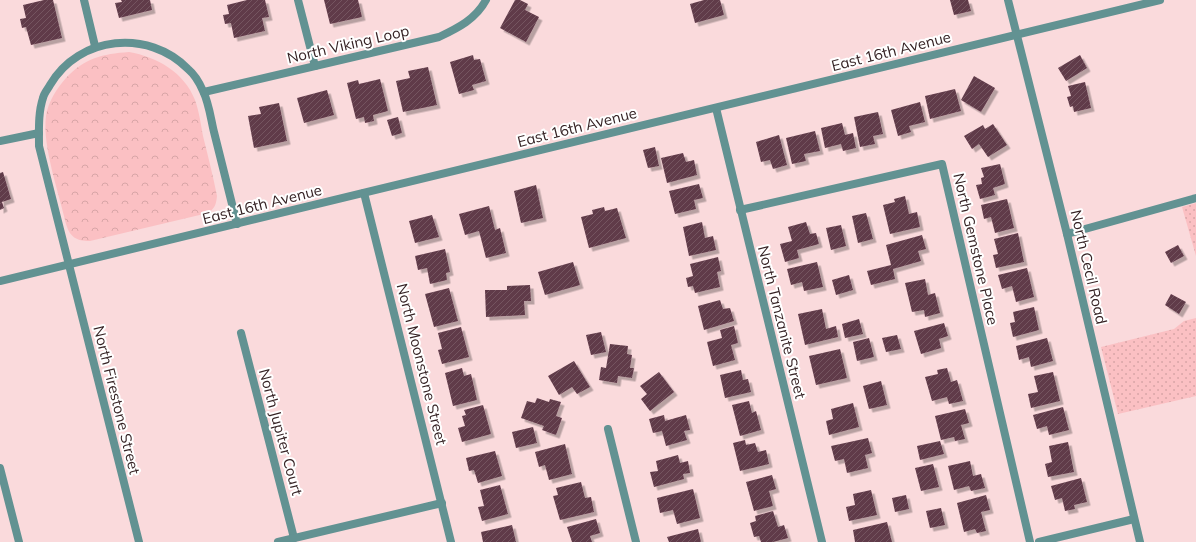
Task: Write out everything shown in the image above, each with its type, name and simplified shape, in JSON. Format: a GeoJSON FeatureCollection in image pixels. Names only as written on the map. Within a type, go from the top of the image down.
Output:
{"type":"FeatureCollection","features":[{"type":"Feature","properties":{"kind":"street"},"geometry":{"type":"LineString","coordinates":[[84,0],[95,46]]}},
{"type":"Feature","properties":{"kind":"street"},"geometry":{"type":"LineString","coordinates":[[298,0],[315,66]]}},
{"type":"Feature","properties":{"kind":"street","name":"North Viking Loop"},"geometry":{"type":"LineString","coordinates":[[204,92],[439,36],[464,24],[482,8],[486,0]]}},
{"type":"Feature","properties":{"kind":"street","name":"North Cecil Road"},"geometry":{"type":"LineString","coordinates":[[1008,0],[1067,234],[1140,542]]}},
{"type":"Feature","properties":{"kind":"street","name":"East 16th Avenue"},"geometry":{"type":"LineString","coordinates":[[0,281],[1160,0]]}},
{"type":"Feature","properties":{"kind":"street","name":"North Firestone Street"},"geometry":{"type":"LineString","coordinates":[[139,542],[39,146],[38,123],[43,97],[55,76],[74,58],[95,46],[115,42],[136,42],[168,52],[189,69],[204,92],[237,224]]}},
{"type":"Feature","properties":{"kind":"street","name":"North Tanzanite Street"},"geometry":{"type":"LineString","coordinates":[[716,108],[822,542]]}},
{"type":"Feature","properties":{"kind":"street"},"geometry":{"type":"LineString","coordinates":[[0,141],[39,133]]}},
{"type":"Feature","properties":{"kind":"street","name":"North Gemstone Place"},"geometry":{"type":"LineString","coordinates":[[740,210],[942,164],[1030,542]]}},
{"type":"Feature","properties":{"kind":"street","name":"North Moonstone Street"},"geometry":{"type":"LineString","coordinates":[[364,193],[451,542]]}},
{"type":"Feature","properties":{"kind":"street"},"geometry":{"type":"LineString","coordinates":[[1067,234],[1196,198]]}},
{"type":"Feature","properties":{"kind":"street","name":"North Jupiter Court"},"geometry":{"type":"LineString","coordinates":[[240,333],[294,538]]}},
{"type":"Feature","properties":{"kind":"street"},"geometry":{"type":"LineString","coordinates":[[608,429],[636,542]]}},
{"type":"Feature","properties":{"kind":"street"},"geometry":{"type":"LineString","coordinates":[[0,468],[19,542]]}},
{"type":"Feature","properties":{"kind":"street"},"geometry":{"type":"LineString","coordinates":[[278,542],[442,503]]}},
{"type":"Feature","properties":{"kind":"street"},"geometry":{"type":"LineString","coordinates":[[1039,542],[1134,519]]}},
{"type":"Feature","properties":{"kind":"green space"},"geometry":{"type":"Polygon","coordinates":[[[129,52],[150,58],[168,67],[184,81],[190,90],[199,113],[217,196],[215,206],[208,213],[90,241],[77,239],[69,232],[66,224],[49,155],[45,128],[47,111],[59,86],[73,71],[94,58],[110,54],[129,52]]]}},
{"type":"Feature","properties":{"kind":"green space"},"geometry":{"type":"Polygon","coordinates":[[[1196,203],[1196,256],[1182,207],[1196,203]]]}},
{"type":"Feature","properties":{"kind":"green space"},"geometry":{"type":"Polygon","coordinates":[[[1196,318],[1196,396],[1118,414],[1101,347],[1174,329],[1184,321],[1196,318]]]}},
{"type":"Feature","properties":{"kind":"building"},"geometry":{"type":"Polygon","coordinates":[[[44,0],[53,0],[62,38],[31,45],[26,27],[22,28],[20,19],[26,18],[23,5],[44,0]]]}},
{"type":"Feature","properties":{"kind":"building"},"geometry":{"type":"Polygon","coordinates":[[[121,0],[150,0],[152,10],[119,18],[115,3],[122,2],[121,0]]]}},
{"type":"Feature","properties":{"kind":"building"},"geometry":{"type":"Polygon","coordinates":[[[247,0],[265,0],[269,17],[262,18],[265,31],[234,38],[231,23],[225,24],[223,15],[229,14],[227,5],[247,0]]]}},
{"type":"Feature","properties":{"kind":"building"},"geometry":{"type":"Polygon","coordinates":[[[324,0],[358,0],[362,17],[330,24],[324,0]]]}},
{"type":"Feature","properties":{"kind":"building"},"geometry":{"type":"Polygon","coordinates":[[[515,0],[520,0],[528,4],[525,10],[539,17],[526,42],[500,28],[515,0]]]}},
{"type":"Feature","properties":{"kind":"building"},"geometry":{"type":"Polygon","coordinates":[[[704,0],[720,0],[724,15],[695,23],[690,4],[704,0]]]}},
{"type":"Feature","properties":{"kind":"building"},"geometry":{"type":"Polygon","coordinates":[[[950,0],[968,0],[971,11],[954,15],[950,0]]]}},
{"type":"Feature","properties":{"kind":"building"},"geometry":{"type":"Polygon","coordinates":[[[473,55],[474,60],[480,59],[486,81],[472,85],[474,90],[459,94],[450,62],[473,55]]]}},
{"type":"Feature","properties":{"kind":"building"},"geometry":{"type":"Polygon","coordinates":[[[1080,55],[1087,68],[1066,81],[1058,68],[1080,55]]]}},
{"type":"Feature","properties":{"kind":"building"},"geometry":{"type":"Polygon","coordinates":[[[428,67],[437,105],[403,112],[396,81],[410,78],[408,71],[428,67]]]}},
{"type":"Feature","properties":{"kind":"building"},"geometry":{"type":"Polygon","coordinates":[[[974,76],[995,88],[981,112],[961,100],[974,76]]]}},
{"type":"Feature","properties":{"kind":"building"},"geometry":{"type":"Polygon","coordinates":[[[380,79],[388,111],[373,115],[374,121],[365,123],[364,117],[356,119],[347,83],[358,80],[359,84],[380,79]]]}},
{"type":"Feature","properties":{"kind":"building"},"geometry":{"type":"Polygon","coordinates":[[[1085,82],[1091,108],[1074,112],[1073,106],[1070,107],[1067,97],[1071,96],[1068,86],[1085,82]]]}},
{"type":"Feature","properties":{"kind":"building"},"geometry":{"type":"Polygon","coordinates":[[[955,89],[961,111],[930,119],[925,96],[955,89]]]}},
{"type":"Feature","properties":{"kind":"building"},"geometry":{"type":"Polygon","coordinates":[[[327,90],[334,115],[304,123],[297,98],[327,90]]]}},
{"type":"Feature","properties":{"kind":"building"},"geometry":{"type":"Polygon","coordinates":[[[920,102],[925,122],[909,126],[911,132],[898,136],[891,110],[920,102]]]}},
{"type":"Feature","properties":{"kind":"building"},"geometry":{"type":"Polygon","coordinates":[[[279,103],[287,141],[254,148],[248,116],[261,114],[259,107],[279,103]]]}},
{"type":"Feature","properties":{"kind":"building"},"geometry":{"type":"Polygon","coordinates":[[[878,112],[883,134],[873,136],[875,144],[860,147],[854,117],[878,112]]]}},
{"type":"Feature","properties":{"kind":"building"},"geometry":{"type":"Polygon","coordinates":[[[398,117],[402,133],[392,136],[387,120],[398,117]]]}},
{"type":"Feature","properties":{"kind":"building"},"geometry":{"type":"Polygon","coordinates":[[[842,123],[845,135],[853,133],[856,148],[843,151],[841,144],[825,148],[821,128],[842,123]]]}},
{"type":"Feature","properties":{"kind":"building"},"geometry":{"type":"Polygon","coordinates":[[[993,124],[1007,145],[988,157],[979,144],[972,149],[964,136],[983,125],[985,129],[993,124]]]}},
{"type":"Feature","properties":{"kind":"building"},"geometry":{"type":"Polygon","coordinates":[[[815,131],[820,151],[804,154],[806,161],[792,164],[786,138],[815,131]]]}},
{"type":"Feature","properties":{"kind":"building"},"geometry":{"type":"Polygon","coordinates":[[[779,135],[787,165],[773,169],[770,160],[761,162],[756,142],[779,135]]]}},
{"type":"Feature","properties":{"kind":"building"},"geometry":{"type":"Polygon","coordinates":[[[655,147],[659,166],[648,168],[643,150],[655,147]]]}},
{"type":"Feature","properties":{"kind":"building"},"geometry":{"type":"Polygon","coordinates":[[[683,153],[686,162],[694,160],[697,175],[667,183],[661,158],[683,153]]]}},
{"type":"Feature","properties":{"kind":"building"},"geometry":{"type":"Polygon","coordinates":[[[1000,164],[1005,184],[993,188],[995,195],[980,199],[976,185],[982,184],[981,178],[984,177],[981,168],[1000,164]]]}},
{"type":"Feature","properties":{"kind":"building"},"geometry":{"type":"Polygon","coordinates":[[[3,172],[11,199],[2,202],[4,208],[0,210],[0,173],[3,172]]]}},
{"type":"Feature","properties":{"kind":"building"},"geometry":{"type":"Polygon","coordinates":[[[699,184],[703,198],[694,200],[696,209],[675,214],[669,191],[699,184]]]}},
{"type":"Feature","properties":{"kind":"building"},"geometry":{"type":"Polygon","coordinates":[[[536,185],[543,218],[521,223],[514,191],[536,185]]]}},
{"type":"Feature","properties":{"kind":"building"},"geometry":{"type":"Polygon","coordinates":[[[905,196],[909,214],[917,212],[920,227],[890,234],[883,205],[895,202],[894,199],[905,196]]]}},
{"type":"Feature","properties":{"kind":"building"},"geometry":{"type":"Polygon","coordinates":[[[1007,199],[1014,228],[995,233],[991,217],[984,219],[981,205],[1007,199]]]}},
{"type":"Feature","properties":{"kind":"building"},"geometry":{"type":"Polygon","coordinates":[[[489,206],[495,230],[500,228],[506,253],[486,258],[479,231],[465,235],[459,214],[489,206]]]}},
{"type":"Feature","properties":{"kind":"building"},"geometry":{"type":"Polygon","coordinates":[[[604,207],[605,211],[617,208],[626,238],[589,248],[581,217],[593,214],[592,210],[604,207]]]}},
{"type":"Feature","properties":{"kind":"building"},"geometry":{"type":"Polygon","coordinates":[[[866,213],[873,239],[858,243],[852,216],[866,213]]]}},
{"type":"Feature","properties":{"kind":"building"},"geometry":{"type":"Polygon","coordinates":[[[432,215],[439,237],[415,243],[409,221],[432,215]]]}},
{"type":"Feature","properties":{"kind":"building"},"geometry":{"type":"Polygon","coordinates":[[[702,222],[705,238],[713,236],[716,250],[689,256],[683,227],[702,222]]]}},
{"type":"Feature","properties":{"kind":"building"},"geometry":{"type":"Polygon","coordinates":[[[806,222],[810,234],[816,233],[819,244],[797,250],[799,258],[785,262],[780,244],[792,241],[788,227],[806,222]]]}},
{"type":"Feature","properties":{"kind":"building"},"geometry":{"type":"Polygon","coordinates":[[[841,225],[846,246],[831,250],[826,228],[841,225]]]}},
{"type":"Feature","properties":{"kind":"building"},"geometry":{"type":"Polygon","coordinates":[[[1018,233],[1024,262],[996,268],[993,255],[998,254],[994,239],[1018,233]]]}},
{"type":"Feature","properties":{"kind":"building"},"geometry":{"type":"Polygon","coordinates":[[[922,235],[926,249],[918,251],[921,261],[893,269],[895,279],[871,285],[867,271],[891,265],[886,245],[922,235]]]}},
{"type":"Feature","properties":{"kind":"building"},"geometry":{"type":"Polygon","coordinates":[[[1178,245],[1184,256],[1171,263],[1165,252],[1178,245]]]}},
{"type":"Feature","properties":{"kind":"building"},"geometry":{"type":"Polygon","coordinates":[[[445,249],[450,272],[446,273],[447,280],[430,284],[427,268],[418,270],[415,256],[445,249]]]}},
{"type":"Feature","properties":{"kind":"building"},"geometry":{"type":"Polygon","coordinates":[[[718,257],[721,271],[717,272],[720,287],[695,293],[693,286],[688,287],[686,278],[693,276],[690,264],[718,257]]]}},
{"type":"Feature","properties":{"kind":"building"},"geometry":{"type":"Polygon","coordinates":[[[573,262],[580,285],[545,295],[538,272],[573,262]]]}},
{"type":"Feature","properties":{"kind":"building"},"geometry":{"type":"Polygon","coordinates":[[[817,262],[823,287],[804,291],[802,282],[791,285],[787,269],[817,262]]]}},
{"type":"Feature","properties":{"kind":"building"},"geometry":{"type":"Polygon","coordinates":[[[1027,268],[1034,297],[1016,302],[1012,286],[1002,289],[998,275],[1027,268]]]}},
{"type":"Feature","properties":{"kind":"building"},"geometry":{"type":"Polygon","coordinates":[[[849,275],[853,290],[836,295],[832,280],[849,275]]]}},
{"type":"Feature","properties":{"kind":"building"},"geometry":{"type":"Polygon","coordinates":[[[925,279],[928,295],[935,293],[940,313],[925,317],[924,310],[912,312],[905,283],[925,279]]]}},
{"type":"Feature","properties":{"kind":"building"},"geometry":{"type":"Polygon","coordinates":[[[530,285],[531,301],[524,301],[525,315],[486,317],[485,290],[507,290],[507,286],[530,285]]]}},
{"type":"Feature","properties":{"kind":"building"},"geometry":{"type":"Polygon","coordinates":[[[449,288],[458,321],[434,327],[425,294],[449,288]]]}},
{"type":"Feature","properties":{"kind":"building"},"geometry":{"type":"Polygon","coordinates":[[[1171,294],[1186,302],[1179,314],[1165,305],[1171,294]]]}},
{"type":"Feature","properties":{"kind":"building"},"geometry":{"type":"Polygon","coordinates":[[[720,300],[723,309],[730,308],[734,321],[704,330],[698,306],[720,300]]]}},
{"type":"Feature","properties":{"kind":"building"},"geometry":{"type":"Polygon","coordinates":[[[1034,307],[1039,330],[1013,337],[1010,323],[1015,322],[1013,312],[1034,307]]]}},
{"type":"Feature","properties":{"kind":"building"},"geometry":{"type":"Polygon","coordinates":[[[822,309],[826,329],[836,326],[838,337],[805,345],[798,314],[822,309]]]}},
{"type":"Feature","properties":{"kind":"building"},"geometry":{"type":"Polygon","coordinates":[[[859,319],[863,334],[845,338],[842,324],[859,319]]]}},
{"type":"Feature","properties":{"kind":"building"},"geometry":{"type":"Polygon","coordinates":[[[944,323],[948,336],[939,339],[941,348],[921,354],[914,331],[944,323]]]}},
{"type":"Feature","properties":{"kind":"building"},"geometry":{"type":"Polygon","coordinates":[[[734,326],[738,343],[731,345],[735,360],[713,366],[707,342],[722,338],[720,330],[734,326]]]}},
{"type":"Feature","properties":{"kind":"building"},"geometry":{"type":"Polygon","coordinates":[[[461,327],[469,357],[442,364],[438,350],[442,349],[438,333],[461,327]]]}},
{"type":"Feature","properties":{"kind":"building"},"geometry":{"type":"Polygon","coordinates":[[[601,332],[606,352],[591,355],[586,335],[601,332]]]}},
{"type":"Feature","properties":{"kind":"building"},"geometry":{"type":"Polygon","coordinates":[[[897,335],[901,349],[886,352],[882,338],[897,335]]]}},
{"type":"Feature","properties":{"kind":"building"},"geometry":{"type":"Polygon","coordinates":[[[869,338],[874,357],[857,361],[853,342],[869,338]]]}},
{"type":"Feature","properties":{"kind":"building"},"geometry":{"type":"Polygon","coordinates":[[[1047,338],[1053,361],[1031,367],[1029,357],[1019,360],[1016,346],[1047,338]]]}},
{"type":"Feature","properties":{"kind":"building"},"geometry":{"type":"Polygon","coordinates":[[[610,344],[628,346],[627,354],[632,355],[630,368],[634,368],[632,378],[618,376],[617,383],[599,380],[601,367],[606,368],[610,344]]]}},
{"type":"Feature","properties":{"kind":"building"},"geometry":{"type":"Polygon","coordinates":[[[840,349],[847,378],[816,385],[809,356],[840,349]]]}},
{"type":"Feature","properties":{"kind":"building"},"geometry":{"type":"Polygon","coordinates":[[[574,361],[590,387],[577,394],[572,387],[559,395],[548,376],[574,361]]]}},
{"type":"Feature","properties":{"kind":"building"},"geometry":{"type":"Polygon","coordinates":[[[462,368],[464,376],[471,374],[477,400],[453,406],[445,373],[462,368]]]}},
{"type":"Feature","properties":{"kind":"building"},"geometry":{"type":"Polygon","coordinates":[[[947,368],[951,382],[957,380],[963,401],[949,404],[947,397],[932,401],[925,377],[938,374],[937,370],[947,368]]]}},
{"type":"Feature","properties":{"kind":"building"},"geometry":{"type":"Polygon","coordinates":[[[741,370],[743,380],[748,379],[751,392],[725,398],[720,375],[741,370]]]}},
{"type":"Feature","properties":{"kind":"building"},"geometry":{"type":"Polygon","coordinates":[[[659,372],[674,392],[650,411],[641,399],[647,394],[640,386],[659,372]]]}},
{"type":"Feature","properties":{"kind":"building"},"geometry":{"type":"Polygon","coordinates":[[[1053,372],[1060,401],[1031,408],[1028,394],[1038,392],[1034,376],[1053,372]]]}},
{"type":"Feature","properties":{"kind":"building"},"geometry":{"type":"Polygon","coordinates":[[[881,381],[887,405],[869,409],[863,386],[881,381]]]}},
{"type":"Feature","properties":{"kind":"building"},"geometry":{"type":"Polygon","coordinates":[[[537,398],[549,402],[550,399],[561,402],[556,416],[562,418],[556,435],[542,430],[544,426],[521,418],[527,401],[535,403],[537,398]]]}},
{"type":"Feature","properties":{"kind":"building"},"geometry":{"type":"Polygon","coordinates":[[[749,401],[752,413],[756,411],[761,430],[740,436],[732,405],[749,401]]]}},
{"type":"Feature","properties":{"kind":"building"},"geometry":{"type":"Polygon","coordinates":[[[853,403],[859,427],[829,435],[826,421],[833,419],[831,409],[853,403]]]}},
{"type":"Feature","properties":{"kind":"building"},"geometry":{"type":"Polygon","coordinates":[[[483,405],[491,434],[462,442],[458,428],[465,426],[462,416],[466,415],[464,410],[483,405]]]}},
{"type":"Feature","properties":{"kind":"building"},"geometry":{"type":"Polygon","coordinates":[[[1063,407],[1069,430],[1049,435],[1047,426],[1037,429],[1033,415],[1063,407]]]}},
{"type":"Feature","properties":{"kind":"building"},"geometry":{"type":"Polygon","coordinates":[[[965,409],[969,423],[961,425],[965,439],[955,441],[954,437],[941,440],[935,416],[965,409]]]}},
{"type":"Feature","properties":{"kind":"building"},"geometry":{"type":"Polygon","coordinates":[[[664,415],[665,421],[686,415],[690,430],[684,431],[687,440],[666,446],[662,431],[653,433],[649,419],[664,415]]]}},
{"type":"Feature","properties":{"kind":"building"},"geometry":{"type":"Polygon","coordinates":[[[533,427],[537,443],[516,448],[512,432],[533,427]]]}},
{"type":"Feature","properties":{"kind":"building"},"geometry":{"type":"Polygon","coordinates":[[[868,438],[872,453],[865,455],[868,468],[847,473],[844,459],[835,461],[831,446],[868,438]]]}},
{"type":"Feature","properties":{"kind":"building"},"geometry":{"type":"Polygon","coordinates":[[[745,440],[746,445],[755,443],[758,452],[766,450],[769,464],[740,471],[733,443],[745,440]]]}},
{"type":"Feature","properties":{"kind":"building"},"geometry":{"type":"Polygon","coordinates":[[[940,441],[944,454],[920,460],[917,446],[940,441]]]}},
{"type":"Feature","properties":{"kind":"building"},"geometry":{"type":"Polygon","coordinates":[[[1068,442],[1074,472],[1048,477],[1045,464],[1052,462],[1049,446],[1068,442]]]}},
{"type":"Feature","properties":{"kind":"building"},"geometry":{"type":"Polygon","coordinates":[[[565,444],[572,474],[549,480],[545,465],[539,467],[535,452],[565,444]]]}},
{"type":"Feature","properties":{"kind":"building"},"geometry":{"type":"Polygon","coordinates":[[[495,451],[502,476],[478,483],[474,470],[469,471],[466,458],[495,451]]]}},
{"type":"Feature","properties":{"kind":"building"},"geometry":{"type":"Polygon","coordinates":[[[678,455],[680,463],[688,461],[690,473],[683,474],[684,479],[654,487],[650,472],[658,471],[656,461],[678,455]]]}},
{"type":"Feature","properties":{"kind":"building"},"geometry":{"type":"Polygon","coordinates":[[[970,461],[973,476],[981,474],[985,488],[971,491],[969,486],[954,490],[948,466],[970,461]]]}},
{"type":"Feature","properties":{"kind":"building"},"geometry":{"type":"Polygon","coordinates":[[[933,464],[939,487],[921,491],[915,468],[933,464]]]}},
{"type":"Feature","properties":{"kind":"building"},"geometry":{"type":"Polygon","coordinates":[[[772,475],[776,489],[769,491],[773,506],[754,511],[746,482],[772,475]]]}},
{"type":"Feature","properties":{"kind":"building"},"geometry":{"type":"Polygon","coordinates":[[[1081,478],[1087,502],[1074,505],[1075,509],[1065,511],[1062,498],[1055,500],[1051,486],[1081,478]]]}},
{"type":"Feature","properties":{"kind":"building"},"geometry":{"type":"Polygon","coordinates":[[[581,482],[585,498],[591,497],[594,512],[560,520],[553,496],[558,495],[556,488],[581,482]]]}},
{"type":"Feature","properties":{"kind":"building"},"geometry":{"type":"Polygon","coordinates":[[[500,485],[508,514],[482,521],[478,507],[484,506],[480,490],[500,485]]]}},
{"type":"Feature","properties":{"kind":"building"},"geometry":{"type":"Polygon","coordinates":[[[693,489],[700,518],[677,524],[673,510],[660,513],[657,498],[693,489]]]}},
{"type":"Feature","properties":{"kind":"building"},"geometry":{"type":"Polygon","coordinates":[[[871,490],[877,515],[849,521],[846,507],[855,505],[853,494],[871,490]]]}},
{"type":"Feature","properties":{"kind":"building"},"geometry":{"type":"Polygon","coordinates":[[[906,495],[909,509],[895,512],[892,498],[906,495]]]}},
{"type":"Feature","properties":{"kind":"building"},"geometry":{"type":"Polygon","coordinates":[[[986,495],[990,510],[981,512],[986,531],[977,533],[975,529],[964,532],[957,503],[986,495]]]}},
{"type":"Feature","properties":{"kind":"building"},"geometry":{"type":"Polygon","coordinates":[[[941,508],[945,525],[930,528],[926,511],[941,508]]]}},
{"type":"Feature","properties":{"kind":"building"},"geometry":{"type":"Polygon","coordinates":[[[773,511],[778,527],[784,525],[788,538],[773,542],[761,542],[759,536],[754,537],[750,523],[756,521],[755,516],[773,511]]]}},
{"type":"Feature","properties":{"kind":"building"},"geometry":{"type":"Polygon","coordinates":[[[596,519],[600,533],[590,536],[592,542],[572,542],[567,527],[596,519]]]}},
{"type":"Feature","properties":{"kind":"building"},"geometry":{"type":"Polygon","coordinates":[[[887,522],[892,542],[855,542],[853,530],[887,522]]]}},
{"type":"Feature","properties":{"kind":"building"},"geometry":{"type":"Polygon","coordinates":[[[512,525],[516,542],[483,542],[481,532],[512,525]]]}},
{"type":"Feature","properties":{"kind":"building"},"geometry":{"type":"Polygon","coordinates":[[[698,529],[701,542],[669,542],[667,537],[698,529]]]}}]}
